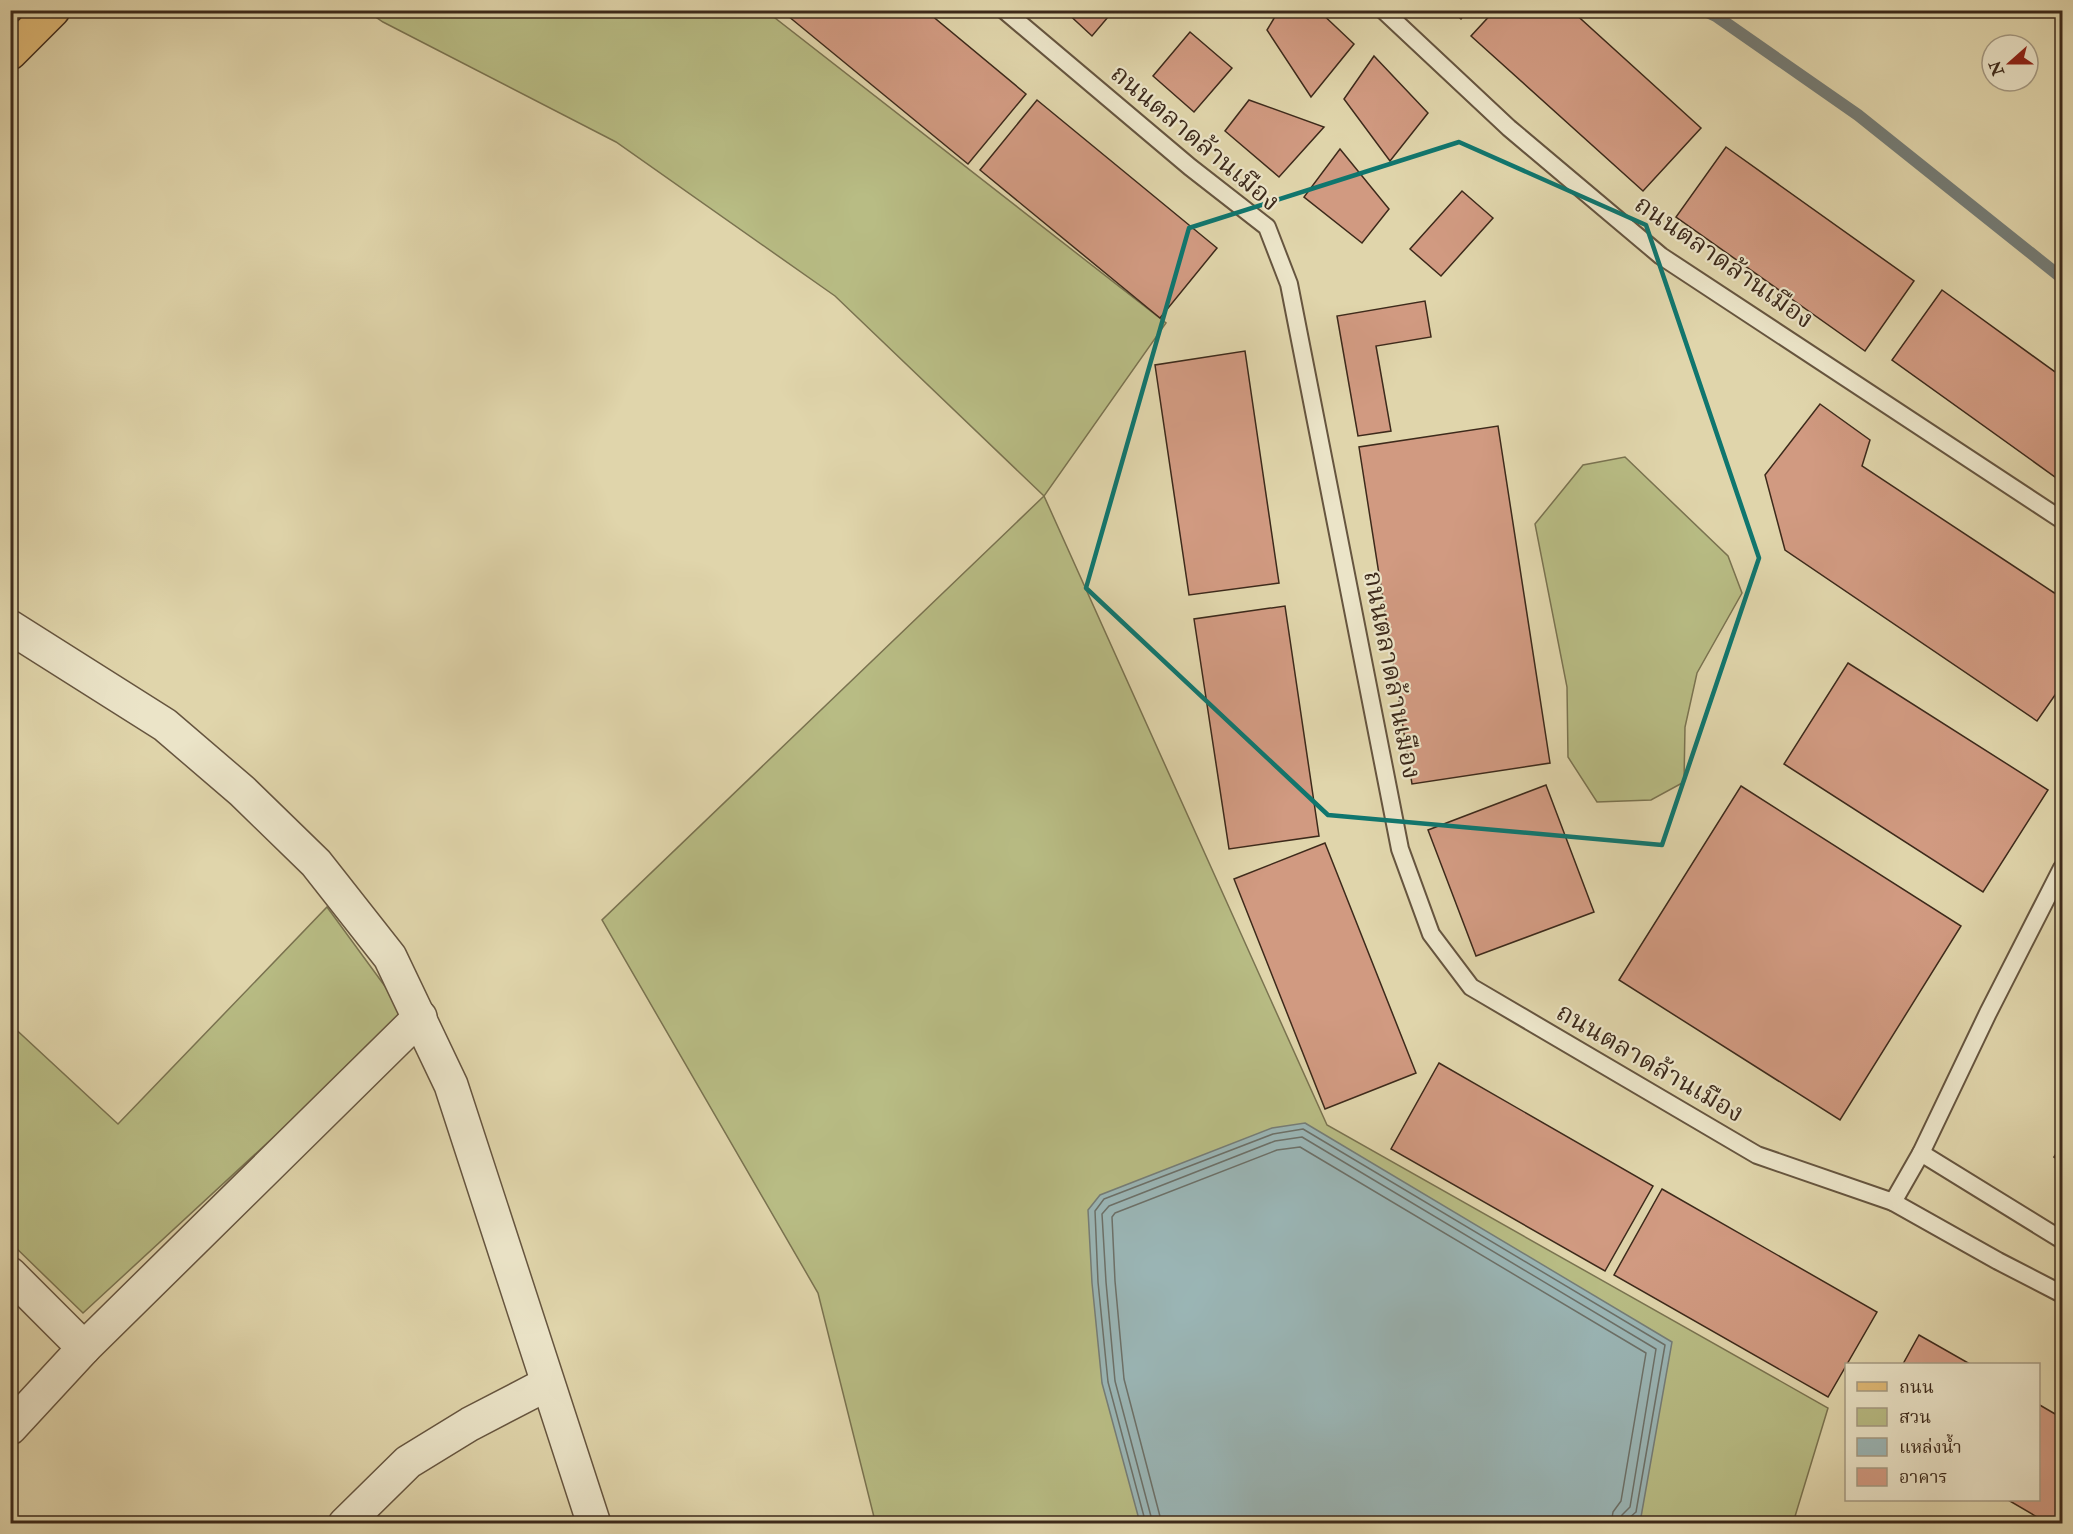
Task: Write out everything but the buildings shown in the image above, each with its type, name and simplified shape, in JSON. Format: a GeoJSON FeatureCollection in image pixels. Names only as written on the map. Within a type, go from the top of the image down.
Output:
{"type":"FeatureCollection","features":[{"type":"Feature","properties":{"kind":"main road"},"geometry":{"type":"LineString","coordinates":[[10,53],[53,10]]}},
{"type":"Feature","properties":{"kind":"street"},"geometry":{"type":"LineString","coordinates":[[10,627],[165,725],[242,791],[316,863],[390,957],[452,1085],[594,1524]]}},
{"type":"Feature","properties":{"kind":"street"},"geometry":{"type":"LineString","coordinates":[[10,1428],[84,1348],[420,1017]]}},
{"type":"Feature","properties":{"kind":"street"},"geometry":{"type":"LineString","coordinates":[[10,1274],[84,1348]]}},
{"type":"Feature","properties":{"kind":"street"},"geometry":{"type":"LineString","coordinates":[[345,1524],[408,1461],[470,1424],[547,1384]]}},
{"type":"Feature","properties":{"kind":"lane","name":"ถนนตลาดล้านเมือง"},"geometry":{"type":"LineString","coordinates":[[1004,10],[1190,167],[1267,227],[1289,284],[1400,849],[1431,934],[1471,987],[1757,1155],[1893,1202],[2062,1294]]}},
{"type":"Feature","properties":{"kind":"lane","name":"ถนนตลาดล้านเมือง"},"geometry":{"type":"LineString","coordinates":[[1383,10],[1509,128],[1660,256],[2062,520]]}},
{"type":"Feature","properties":{"kind":"lane"},"geometry":{"type":"LineString","coordinates":[[1893,1202],[1921,1154],[1988,1012],[2062,868]]}},
{"type":"Feature","properties":{"kind":"lane"},"geometry":{"type":"LineString","coordinates":[[1921,1154],[2062,1240]]}},
{"type":"Feature","properties":{"kind":"highlighted area"},"geometry":{"type":"Polygon","coordinates":[[[1459,142],[1646,225],[1759,558],[1662,845],[1328,815],[1086,588],[1189,228],[1459,142]]]}},
{"type":"Feature","properties":{"kind":"green space"},"geometry":{"type":"Polygon","coordinates":[[[367,11],[766,11],[1166,323],[1044,496],[835,296],[616,142],[383,22],[367,11]]]}},
{"type":"Feature","properties":{"kind":"green space"},"geometry":{"type":"Polygon","coordinates":[[[1625,457],[1728,556],[1742,593],[1697,673],[1685,727],[1684,782],[1651,800],[1597,802],[1568,757],[1567,687],[1535,524],[1583,465],[1625,457]]]}},
{"type":"Feature","properties":{"kind":"green space"},"geometry":{"type":"Polygon","coordinates":[[[1044,496],[1327,1125],[1828,1408],[1793,1523],[858,1523],[874,1517],[818,1293],[602,920],[1044,496]]]}},
{"type":"Feature","properties":{"kind":"green space"},"geometry":{"type":"Polygon","coordinates":[[[327,907],[406,1015],[83,1313],[11,1243],[10,1024],[118,1124],[327,907]]]}},
{"type":"Feature","properties":{"kind":"water"},"geometry":{"type":"Polygon","coordinates":[[[1305,1123],[1672,1342],[1641,1517],[1629,1524],[1140,1523],[1102,1383],[1092,1283],[1088,1210],[1100,1195],[1272,1128],[1305,1123]]]}},
{"type":"Feature","properties":{"kind":"waterway"},"geometry":{"type":"LineString","coordinates":[[1703,10],[1716,16],[1858,115],[2062,278]]}}]}
